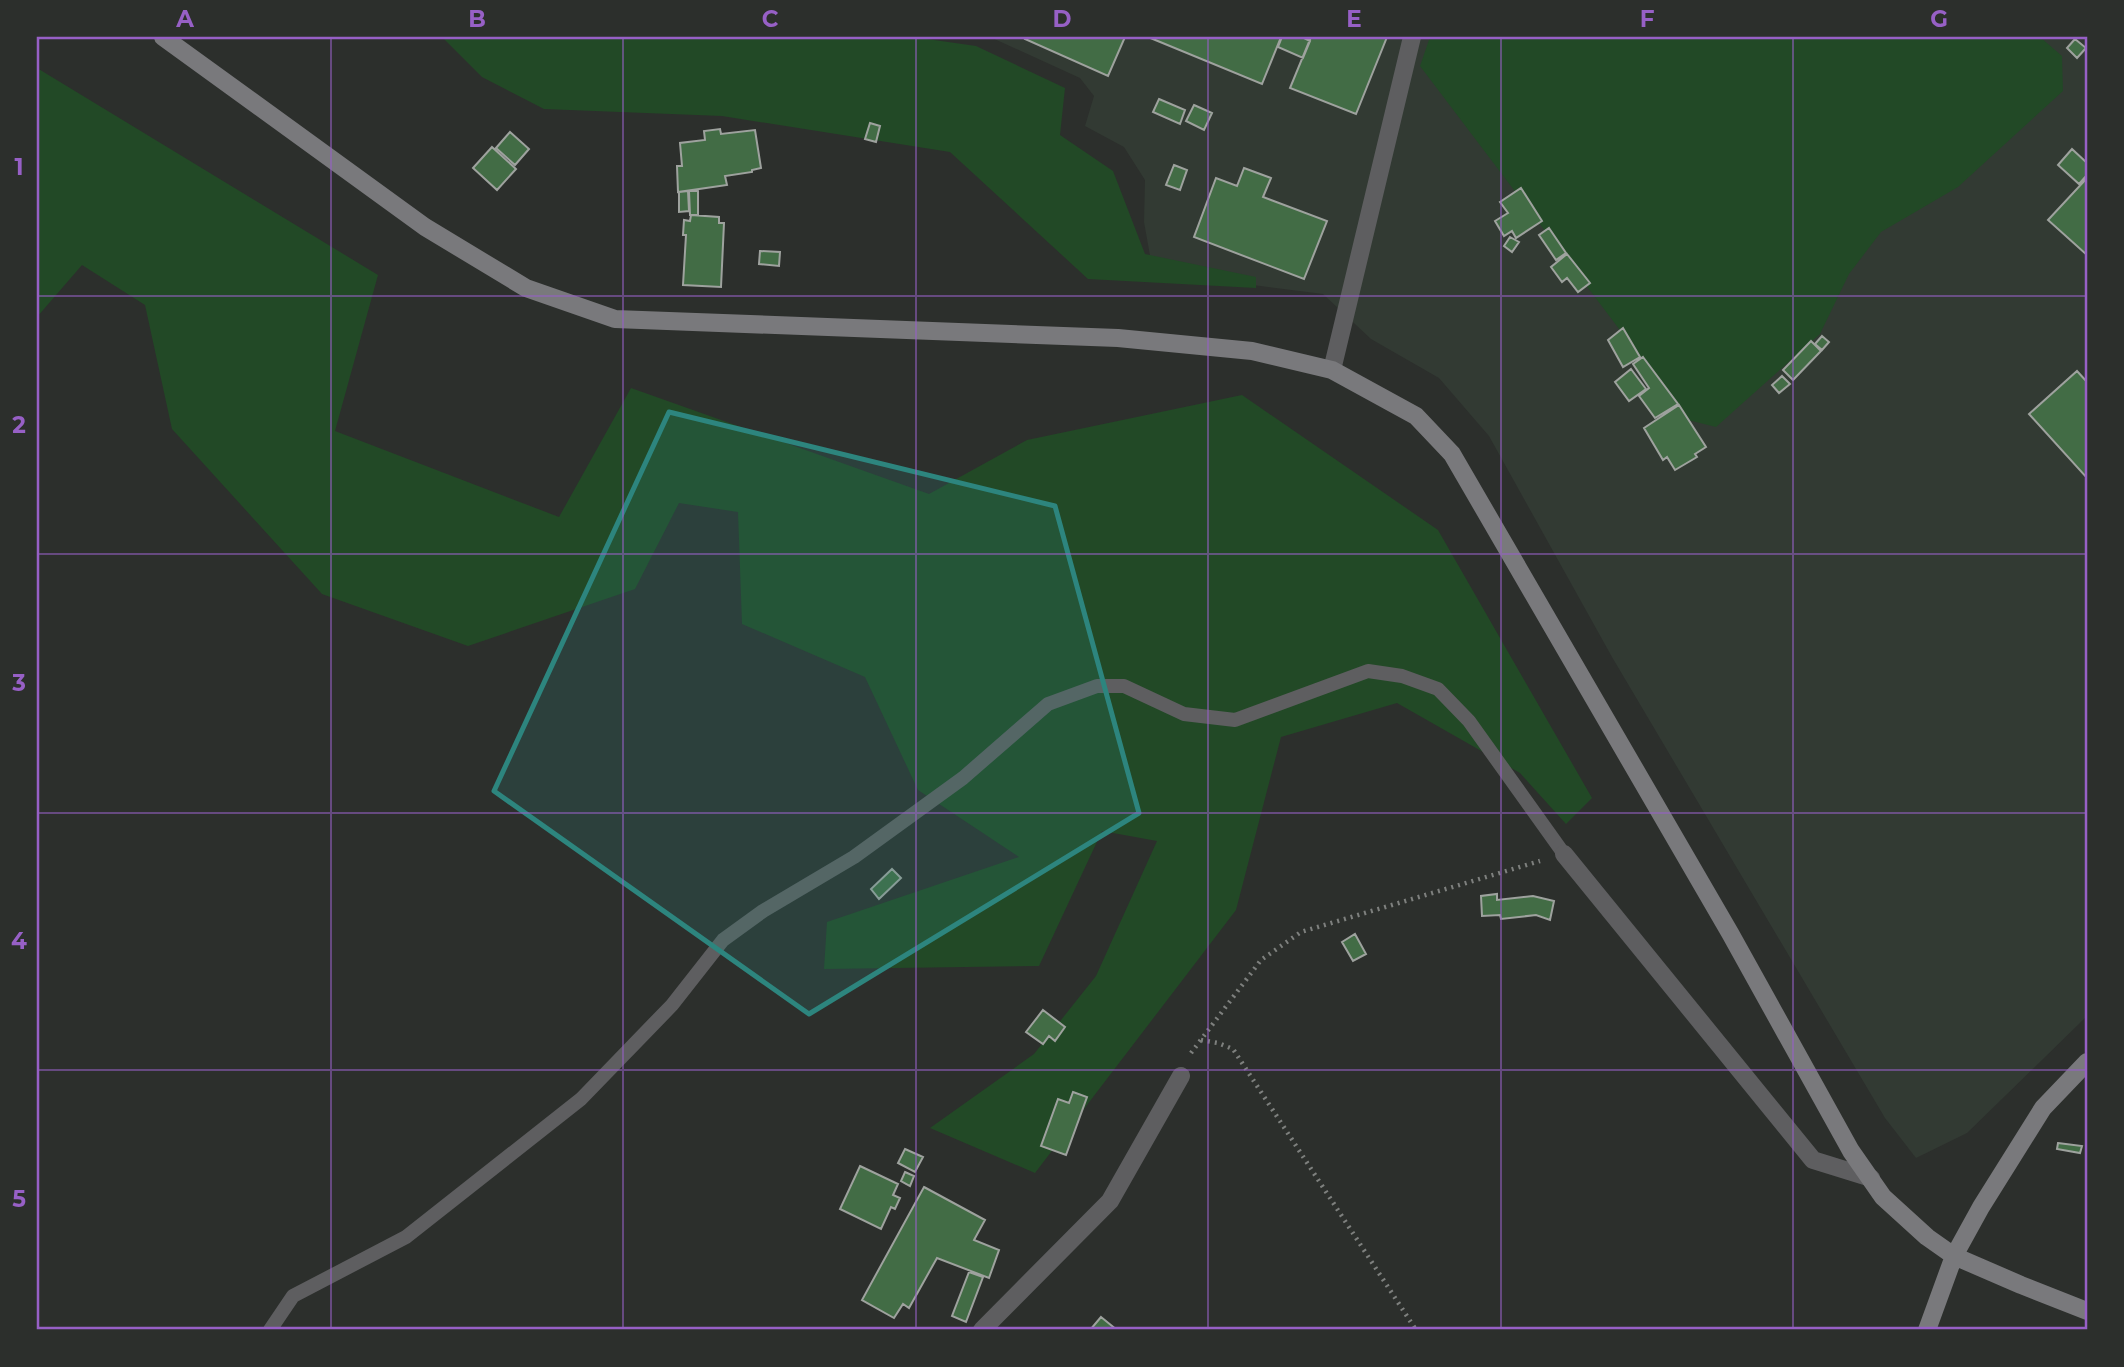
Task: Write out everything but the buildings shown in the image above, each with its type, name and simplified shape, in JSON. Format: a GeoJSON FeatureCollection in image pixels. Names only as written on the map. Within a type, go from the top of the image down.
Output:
{"type":"FeatureCollection","features":[{"type":"Feature","properties":{"kind":"street"},"geometry":{"type":"LineString","coordinates":[[163,37],[425,227],[526,288],[615,319],[1118,338],[1252,351],[1332,370],[1416,416],[1452,454],[1730,933],[1851,1151],[1883,1197],[1927,1237],[1954,1256],[2021,1286],[2087,1311]]}},
{"type":"Feature","properties":{"kind":"street"},"geometry":{"type":"LineString","coordinates":[[1332,370],[1412,37]]}},
{"type":"Feature","properties":{"kind":"street"},"geometry":{"type":"LineString","coordinates":[[1564,854],[1813,1160],[1871,1178]]}},
{"type":"Feature","properties":{"kind":"street"},"geometry":{"type":"LineString","coordinates":[[1927,1330],[1954,1256],[1981,1207],[2043,1108],[2087,1062]]}},
{"type":"Feature","properties":{"kind":"street"},"geometry":{"type":"LineString","coordinates":[[982,1330],[1110,1201],[1159,1103],[1181,1076]]}},
{"type":"Feature","properties":{"kind":"lane"},"geometry":{"type":"LineString","coordinates":[[270,1330],[293,1296],[406,1237],[581,1099],[672,1005],[723,940],[763,911],[865,849],[963,778],[1048,704],[1060,699],[1097,686],[1124,686],[1184,714],[1235,720],[1368,671],[1402,676],[1438,689],[1469,721],[1564,854]]}},
{"type":"Feature","properties":{"kind":"path"},"geometry":{"type":"LineString","coordinates":[[1181,1076],[1183,1063],[1261,960],[1301,932],[1564,854]]}},
{"type":"Feature","properties":{"kind":"path"},"geometry":{"type":"LineString","coordinates":[[1200,1040],[1233,1049],[1416,1330]]}},
{"type":"Feature","properties":{"kind":"highlighted area"},"geometry":{"type":"Polygon","coordinates":[[[669,412],[1055,506],[1139,813],[809,1014],[494,791],[669,412]]]}},
{"type":"Feature","properties":{"kind":"shaded area"},"geometry":{"type":"Polygon","coordinates":[[[990,37],[2087,37],[2087,1016],[1967,1133],[1916,1158],[1885,1118],[1612,657],[1489,436],[1439,378],[1371,339],[1323,294],[1153,272],[1144,222],[1145,180],[1124,147],[1085,126],[1094,96],[1080,78],[990,37]]]}},
{"type":"Feature","properties":{"kind":"green space"},"geometry":{"type":"Polygon","coordinates":[[[442,37],[913,37],[976,46],[1065,88],[1060,135],[1113,171],[1145,254],[1256,277],[1256,288],[1088,279],[950,152],[722,116],[544,109],[482,77],[442,37]]]}},
{"type":"Feature","properties":{"kind":"green space"},"geometry":{"type":"Polygon","coordinates":[[[1430,37],[2040,37],[2062,56],[2063,91],[1958,187],[1881,232],[1849,274],[1820,334],[1716,427],[1688,420],[1420,66],[1430,37]]]}},
{"type":"Feature","properties":{"kind":"green space"},"geometry":{"type":"Polygon","coordinates":[[[37,68],[378,275],[335,431],[559,517],[631,388],[929,494],[1027,440],[1242,395],[1438,530],[1592,798],[1566,824],[1520,773],[1397,703],[1281,737],[1236,910],[1035,1173],[930,1128],[1034,1054],[1096,976],[1157,841],[1102,831],[1039,966],[824,969],[827,922],[1019,857],[918,790],[865,677],[742,624],[738,512],[679,503],[635,589],[468,646],[322,594],[172,429],[145,305],[82,265],[37,317],[37,68]]]}}]}
